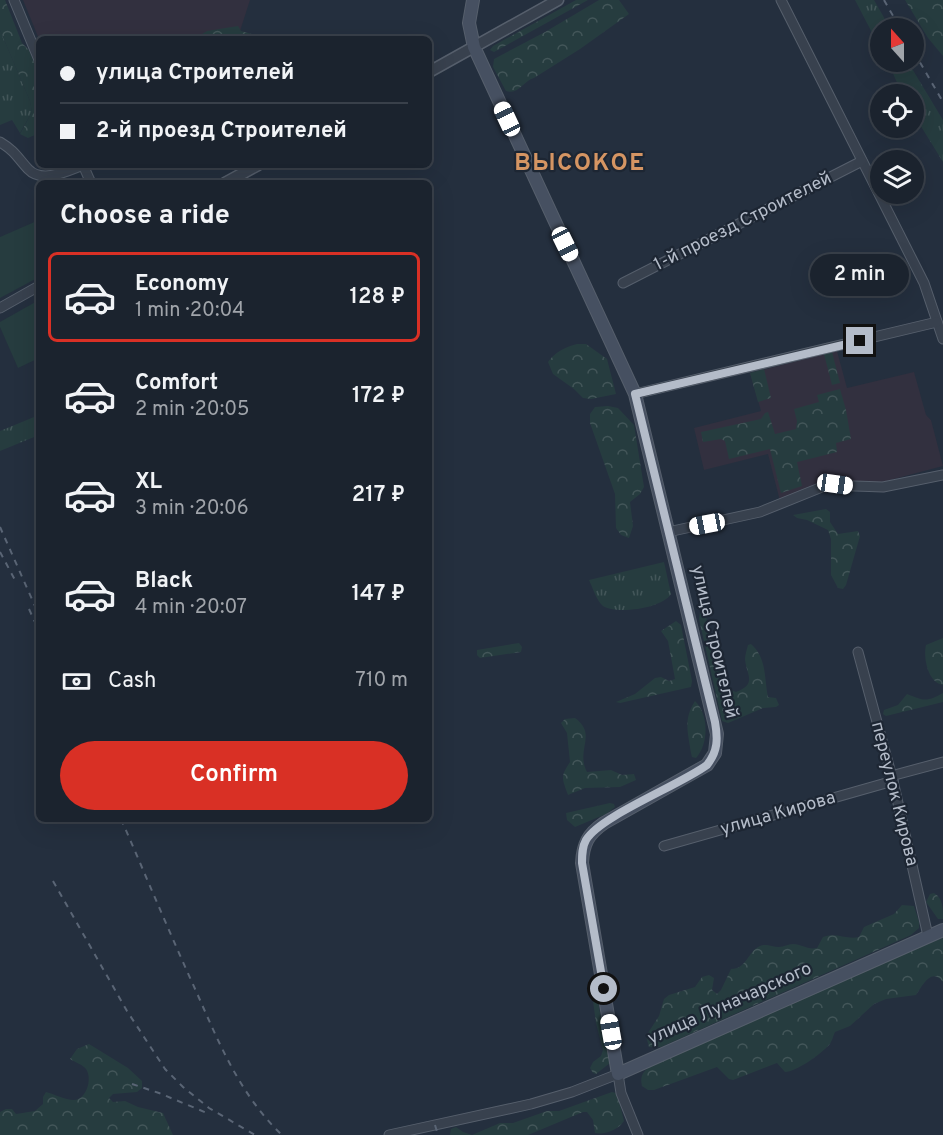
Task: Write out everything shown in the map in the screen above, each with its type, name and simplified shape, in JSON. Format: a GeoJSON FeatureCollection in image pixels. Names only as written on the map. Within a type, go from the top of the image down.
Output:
{"type":"FeatureCollection","features":[{"type":"Feature","properties":{"kind":"main road","name":"улица Строителей"},"geometry":{"type":"LineString","coordinates":[[473,0],[469,23],[474,47],[635,394],[715,722],[717,744],[715,753],[707,765],[604,823],[590,835],[584,845],[582,863],[618,1074]]}},
{"type":"Feature","properties":{"kind":"main road","name":"улица Луначарского"},"geometry":{"type":"LineString","coordinates":[[618,1074],[943,930]]}},
{"type":"Feature","properties":{"kind":"street"},"geometry":{"type":"LineString","coordinates":[[14,0],[36,53]]}},
{"type":"Feature","properties":{"kind":"street"},"geometry":{"type":"LineString","coordinates":[[432,70],[558,0]]}},
{"type":"Feature","properties":{"kind":"street"},"geometry":{"type":"LineString","coordinates":[[781,0],[924,283],[943,339]]}},
{"type":"Feature","properties":{"kind":"street"},"geometry":{"type":"LineString","coordinates":[[0,142],[13,149],[33,174],[54,175],[74,168]]}},
{"type":"Feature","properties":{"kind":"street","name":"1-й проезд Строителей"},"geometry":{"type":"LineString","coordinates":[[623,283],[862,161]]}},
{"type":"Feature","properties":{"kind":"street"},"geometry":{"type":"LineString","coordinates":[[230,180],[252,168]]}},
{"type":"Feature","properties":{"kind":"street"},"geometry":{"type":"LineString","coordinates":[[0,308],[36,288]]}},
{"type":"Feature","properties":{"kind":"street"},"geometry":{"type":"LineString","coordinates":[[635,394],[937,322]]}},
{"type":"Feature","properties":{"kind":"street"},"geometry":{"type":"LineString","coordinates":[[668,532],[760,512],[827,485],[883,488],[943,475]]}},
{"type":"Feature","properties":{"kind":"street","name":"переулок Кирова"},"geometry":{"type":"LineString","coordinates":[[858,652],[892,779],[928,936]]}},
{"type":"Feature","properties":{"kind":"street","name":"улица Кирова"},"geometry":{"type":"LineString","coordinates":[[664,846],[943,762]]}},
{"type":"Feature","properties":{"kind":"street","name":"улица Луначарского"},"geometry":{"type":"LineString","coordinates":[[389,1135],[531,1104],[572,1092],[618,1074]]}},
{"type":"Feature","properties":{"kind":"street","name":"улица Строителей"},"geometry":{"type":"LineString","coordinates":[[618,1074],[621,1093],[638,1135]]}},
{"type":"Feature","properties":{"kind":"shaded area"},"geometry":{"type":"Polygon","coordinates":[[[23,0],[250,0],[240,31],[235,36],[38,36],[23,0]]]}},
{"type":"Feature","properties":{"kind":"shaded area"},"geometry":{"type":"Polygon","coordinates":[[[837,351],[847,388],[914,372],[926,415],[931,420],[943,466],[871,485],[838,482],[780,501],[768,454],[704,470],[694,428],[761,411],[750,373],[837,351]]]}},
{"type":"Feature","properties":{"kind":"green space"},"geometry":{"type":"Polygon","coordinates":[[[0,0],[5,0],[22,43],[29,50],[36,68],[36,134],[28,138],[20,134],[32,112],[30,101],[0,30],[0,0]]]}},
{"type":"Feature","properties":{"kind":"green space"},"geometry":{"type":"Polygon","coordinates":[[[576,0],[588,0],[494,52],[490,50],[493,46],[576,0]]]}},
{"type":"Feature","properties":{"kind":"green space"},"geometry":{"type":"Polygon","coordinates":[[[599,0],[619,0],[629,14],[518,89],[506,91],[493,67],[494,59],[599,0]]]}},
{"type":"Feature","properties":{"kind":"green space"},"geometry":{"type":"Polygon","coordinates":[[[855,0],[874,0],[884,18],[870,18],[870,29],[855,0]]]}},
{"type":"Feature","properties":{"kind":"green space"},"geometry":{"type":"Polygon","coordinates":[[[905,0],[943,0],[943,56],[924,31],[924,18],[916,18],[905,0]]]}},
{"type":"Feature","properties":{"kind":"green space"},"geometry":{"type":"Polygon","coordinates":[[[238,26],[241,31],[258,36],[199,36],[207,31],[238,26]]]}},
{"type":"Feature","properties":{"kind":"green space"},"geometry":{"type":"Polygon","coordinates":[[[0,30],[30,101],[32,112],[20,133],[12,120],[0,125],[0,30]]]}},
{"type":"Feature","properties":{"kind":"green space"},"geometry":{"type":"Polygon","coordinates":[[[892,72],[914,72],[921,84],[898,84],[892,72]]]}},
{"type":"Feature","properties":{"kind":"green space"},"geometry":{"type":"Polygon","coordinates":[[[924,89],[943,120],[943,162],[924,131],[924,89]]]}},
{"type":"Feature","properties":{"kind":"green space"},"geometry":{"type":"Polygon","coordinates":[[[36,221],[36,279],[0,298],[0,237],[36,221]]]}},
{"type":"Feature","properties":{"kind":"green space"},"geometry":{"type":"Polygon","coordinates":[[[36,302],[36,359],[18,368],[0,327],[0,322],[36,302]]]}},
{"type":"Feature","properties":{"kind":"green space"},"geometry":{"type":"Polygon","coordinates":[[[577,344],[586,344],[607,359],[616,394],[591,399],[583,398],[553,374],[548,362],[551,358],[561,350],[577,344]]]}},
{"type":"Feature","properties":{"kind":"green space"},"geometry":{"type":"Polygon","coordinates":[[[832,352],[840,383],[832,385],[824,354],[832,352]]]}},
{"type":"Feature","properties":{"kind":"green space"},"geometry":{"type":"Polygon","coordinates":[[[764,369],[771,398],[758,402],[750,373],[764,369]]]}},
{"type":"Feature","properties":{"kind":"green space"},"geometry":{"type":"Polygon","coordinates":[[[840,389],[851,439],[836,443],[837,452],[797,462],[802,486],[781,493],[770,449],[729,459],[725,441],[721,439],[703,442],[701,432],[761,419],[768,412],[775,434],[796,429],[794,409],[819,402],[817,395],[840,389]]]}},
{"type":"Feature","properties":{"kind":"green space"},"geometry":{"type":"Polygon","coordinates":[[[595,407],[618,408],[634,425],[644,487],[640,494],[630,502],[633,526],[629,538],[621,535],[616,528],[615,494],[590,423],[590,414],[595,407]]]}},
{"type":"Feature","properties":{"kind":"green space"},"geometry":{"type":"Polygon","coordinates":[[[36,416],[36,436],[0,451],[0,431],[36,416]]]}},
{"type":"Feature","properties":{"kind":"green space"},"geometry":{"type":"Polygon","coordinates":[[[826,509],[830,512],[830,522],[838,534],[858,531],[860,536],[843,589],[838,588],[831,575],[831,539],[828,530],[793,515],[826,509]]]}},
{"type":"Feature","properties":{"kind":"green space"},"geometry":{"type":"Polygon","coordinates":[[[664,562],[671,594],[659,603],[639,609],[618,610],[603,606],[589,580],[664,562]]]}},
{"type":"Feature","properties":{"kind":"green space"},"geometry":{"type":"Polygon","coordinates":[[[703,609],[706,610],[707,625],[726,688],[736,692],[747,686],[749,678],[745,657],[748,645],[751,644],[762,662],[768,697],[776,698],[779,705],[763,708],[728,723],[722,721],[699,619],[703,609]]]}},
{"type":"Feature","properties":{"kind":"green space"},"geometry":{"type":"Polygon","coordinates":[[[676,621],[681,625],[692,681],[691,687],[616,702],[635,694],[655,678],[661,677],[669,681],[675,679],[668,641],[661,631],[676,621]]]}},
{"type":"Feature","properties":{"kind":"green space"},"geometry":{"type":"Polygon","coordinates":[[[943,638],[943,685],[930,675],[925,650],[926,645],[943,638]]]}},
{"type":"Feature","properties":{"kind":"green space"},"geometry":{"type":"Polygon","coordinates":[[[519,643],[522,647],[521,652],[480,658],[477,655],[477,650],[519,643]]]}},
{"type":"Feature","properties":{"kind":"green space"},"geometry":{"type":"Polygon","coordinates":[[[943,693],[943,702],[886,716],[883,714],[884,710],[898,705],[907,694],[925,700],[943,693]]]}},
{"type":"Feature","properties":{"kind":"green space"},"geometry":{"type":"Polygon","coordinates":[[[695,701],[703,713],[706,729],[703,745],[696,758],[692,757],[687,726],[695,701]]]}},
{"type":"Feature","properties":{"kind":"green space"},"geometry":{"type":"Polygon","coordinates":[[[575,718],[585,730],[583,756],[587,772],[611,770],[622,775],[634,774],[636,780],[620,787],[585,788],[568,795],[563,778],[570,762],[567,733],[561,723],[565,719],[575,718]]]}},
{"type":"Feature","properties":{"kind":"green space"},"geometry":{"type":"Polygon","coordinates":[[[610,803],[615,807],[606,814],[575,827],[567,820],[566,813],[610,803]]]}},
{"type":"Feature","properties":{"kind":"green space"},"geometry":{"type":"Polygon","coordinates":[[[934,893],[941,901],[943,919],[938,919],[926,902],[930,894],[934,893]]]}},
{"type":"Feature","properties":{"kind":"green space"},"geometry":{"type":"Polygon","coordinates":[[[902,905],[914,906],[919,922],[919,928],[911,935],[661,1047],[649,1047],[646,1036],[659,1016],[664,999],[669,995],[695,987],[702,977],[709,975],[714,978],[712,990],[717,994],[731,969],[744,963],[752,952],[762,945],[779,947],[793,944],[817,948],[823,937],[859,937],[864,927],[894,914],[902,905]]]}},
{"type":"Feature","properties":{"kind":"green space"},"geometry":{"type":"Polygon","coordinates":[[[943,938],[943,982],[935,976],[931,977],[916,995],[886,999],[874,1004],[850,1026],[835,1032],[830,1044],[820,1053],[795,1069],[785,1072],[777,1063],[733,1080],[717,1067],[654,1090],[648,1090],[642,1086],[642,1076],[648,1068],[890,959],[943,938]]]}},
{"type":"Feature","properties":{"kind":"green space"},"geometry":{"type":"Polygon","coordinates":[[[594,981],[598,984],[599,1008],[610,1063],[596,1074],[590,1068],[593,1062],[601,1056],[603,1050],[596,1023],[591,986],[594,981]]]}},
{"type":"Feature","properties":{"kind":"green space"},"geometry":{"type":"Polygon","coordinates":[[[89,1044],[128,1068],[142,1081],[142,1088],[137,1092],[113,1094],[109,1098],[113,1102],[125,1101],[138,1107],[163,1113],[173,1135],[0,1135],[0,1112],[6,1109],[12,1109],[16,1114],[35,1111],[43,1104],[46,1092],[71,1100],[82,1097],[87,1088],[88,1073],[83,1066],[70,1059],[77,1049],[89,1044]]]}},
{"type":"Feature","properties":{"kind":"green space"},"geometry":{"type":"Polygon","coordinates":[[[612,1092],[618,1097],[624,1121],[611,1131],[595,1133],[593,1120],[587,1112],[583,1112],[528,1135],[472,1135],[500,1123],[513,1123],[547,1111],[559,1111],[612,1092]]]}},
{"type":"Feature","properties":{"kind":"green space"},"geometry":{"type":"Polygon","coordinates":[[[456,1127],[472,1135],[450,1135],[451,1129],[456,1127]]]}},
{"type":"Feature","properties":{"kind":"railway"},"geometry":{"type":"LineString","coordinates":[[884,0],[894,18]]}},
{"type":"Feature","properties":{"kind":"railway"},"geometry":{"type":"LineString","coordinates":[[924,69],[943,102]]}},
{"type":"Feature","properties":{"kind":"railway"},"geometry":{"type":"LineString","coordinates":[[0,527],[36,608]]}},
{"type":"Feature","properties":{"kind":"railway"},"geometry":{"type":"LineString","coordinates":[[0,552],[15,580]]}},
{"type":"Feature","properties":{"kind":"railway"},"geometry":{"type":"LineString","coordinates":[[29,609],[36,624]]}},
{"type":"Feature","properties":{"kind":"railway"},"geometry":{"type":"LineString","coordinates":[[122,822],[222,1049],[242,1086],[282,1135]]}},
{"type":"Feature","properties":{"kind":"railway"},"geometry":{"type":"LineString","coordinates":[[53,881],[127,1011],[165,1069],[209,1108],[255,1135]]}},
{"type":"Feature","properties":{"kind":"railway"},"geometry":{"type":"LineString","coordinates":[[132,1084],[207,1113]]}},
{"type":"Feature","properties":{"kind":"railway"},"geometry":{"type":"LineString","coordinates":[[435,1125],[438,1135]]}},
{"type":"Feature","properties":{"kind":"district","name":"ВЫСОКОЕ"},"geometry":{"type":"Point","coordinates":[580,164]}},
{"type":"Feature","properties":{"kind":"route"},"geometry":{"type":"LineString","coordinates":[[604,989],[582,863],[582,852],[586,840],[604,823],[701,770],[715,753],[717,744],[715,722],[635,394],[860,341]]}}]}
